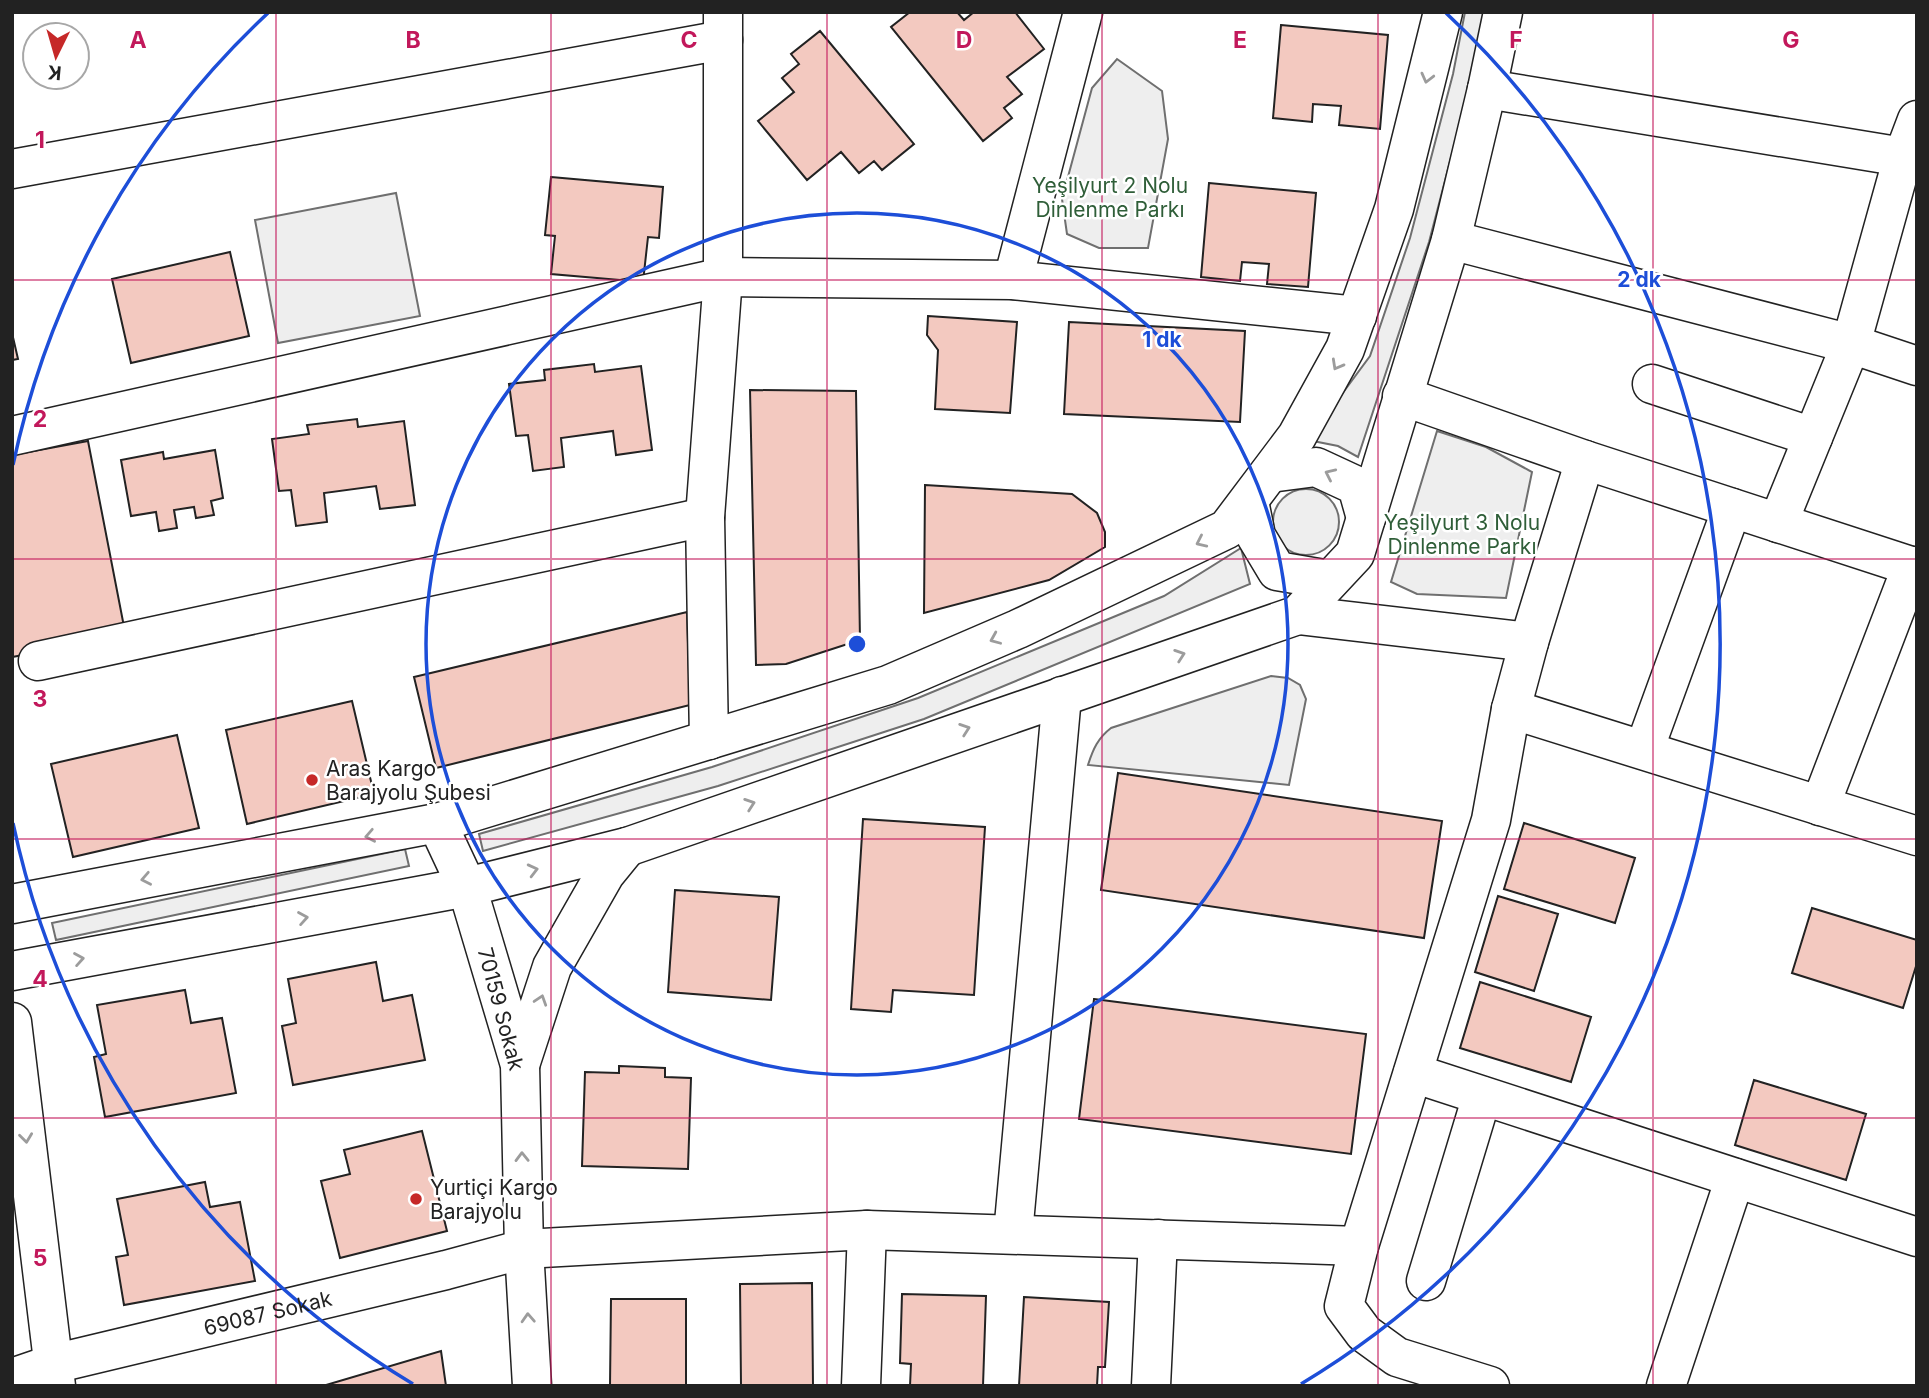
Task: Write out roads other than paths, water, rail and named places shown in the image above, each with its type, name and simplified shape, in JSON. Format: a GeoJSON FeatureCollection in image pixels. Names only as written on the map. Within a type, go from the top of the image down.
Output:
{"type":"FeatureCollection","features":[{"type":"Feature","properties":{"kind":"street"},"geometry":{"type":"LineString","coordinates":[[1013,281],[1083,12]]}},
{"type":"Feature","properties":{"kind":"street"},"geometry":{"type":"LineString","coordinates":[[12,904],[437,823],[888,685],[1018,629],[1227,529],[1297,436],[1345,349],[1394,209],[1443,12]]}},
{"type":"Feature","properties":{"kind":"street"},"geometry":{"type":"LineString","coordinates":[[1298,615],[1355,554],[1451,240],[1503,12]]}},
{"type":"Feature","properties":{"kind":"street"},"geometry":{"type":"LineString","coordinates":[[12,169],[723,26],[723,277],[705,517],[709,740]]}},
{"type":"Feature","properties":{"kind":"street"},"geometry":{"type":"LineString","coordinates":[[1487,89],[1910,159]]}},
{"type":"Feature","properties":{"kind":"street"},"geometry":{"type":"LineString","coordinates":[[1778,523],[1851,344],[1910,159],[1917,120]]}},
{"type":"Feature","properties":{"kind":"street"},"geometry":{"type":"LineString","coordinates":[[1451,240],[1851,344],[1917,366]]}},
{"type":"Feature","properties":{"kind":"street"},"geometry":{"type":"LineString","coordinates":[[12,436],[723,277],[1013,281],[1357,316]]}},
{"type":"Feature","properties":{"kind":"street"},"geometry":{"type":"LineString","coordinates":[[1651,384],[1813,437]]}},
{"type":"Feature","properties":{"kind":"street"},"geometry":{"type":"LineString","coordinates":[[1402,396],[1585,460],[1914,567],[1820,806]]}},
{"type":"Feature","properties":{"kind":"street"},"geometry":{"type":"LineString","coordinates":[[1490,1386],[1394,1371],[1344,1306],[1359,1246],[1491,820],[1511,709],[1585,460]]}},
{"type":"Feature","properties":{"kind":"street"},"geometry":{"type":"LineString","coordinates":[[1259,487],[1316,467],[1357,486],[1366,518]]}},
{"type":"Feature","properties":{"kind":"street"},"geometry":{"type":"LineString","coordinates":[[1259,487],[1256,536],[1277,571],[1330,580]]}},
{"type":"Feature","properties":{"kind":"street"},"geometry":{"type":"LineString","coordinates":[[1644,750],[1732,508]]}},
{"type":"Feature","properties":{"kind":"street"},"geometry":{"type":"LineString","coordinates":[[38,661],[705,517]]}},
{"type":"Feature","properties":{"kind":"street"},"geometry":{"type":"LineString","coordinates":[[12,971],[467,887],[627,847],[1298,615],[1529,642]]}},
{"type":"Feature","properties":{"kind":"street"},"geometry":{"type":"LineString","coordinates":[[1013,1234],[1062,696]]}},
{"type":"Feature","properties":{"kind":"street"},"geometry":{"type":"LineString","coordinates":[[1511,709],[1917,836]]}},
{"type":"Feature","properties":{"kind":"street","name":"70159 Sokak"},"geometry":{"type":"LineString","coordinates":[[437,823],[467,887],[520,1065],[524,1250],[532,1386]]}},
{"type":"Feature","properties":{"kind":"street"},"geometry":{"type":"LineString","coordinates":[[520,1065],[552,967],[605,874],[627,847]]}},
{"type":"Feature","properties":{"kind":"street"},"geometry":{"type":"LineString","coordinates":[[12,1022],[55,1375]]}},
{"type":"Feature","properties":{"kind":"street"},"geometry":{"type":"LineString","coordinates":[[1413,1073],[1917,1237]]}},
{"type":"Feature","properties":{"kind":"street"},"geometry":{"type":"LineString","coordinates":[[1426,1282],[1482,1096]]}},
{"type":"Feature","properties":{"kind":"street"},"geometry":{"type":"LineString","coordinates":[[1666,1386],[1735,1178]]}},
{"type":"Feature","properties":{"kind":"street"},"geometry":{"type":"LineString","coordinates":[[861,1386],[867,1230]]}},
{"type":"Feature","properties":{"kind":"street","name":"69087 Sokak"},"geometry":{"type":"LineString","coordinates":[[12,1378],[55,1375],[524,1250],[867,1230],[1359,1246]]}},
{"type":"Feature","properties":{"kind":"street"},"geometry":{"type":"LineString","coordinates":[[1151,1386],[1158,1239]]}},
{"type":"Feature","properties":{"kind":"place","name":"Aras Kargo Barajyolu Şubesi"},"geometry":{"type":"Point","coordinates":[312,780]}},
{"type":"Feature","properties":{"kind":"place","name":"Yurtiçi Kargo Barajyolu"},"geometry":{"type":"Point","coordinates":[416,1199]}},
{"type":"Feature","properties":{"kind":"park label","name":"Yeşilyurt 2 Nolu Dinlenme Parkı"},"geometry":{"type":"Point","coordinates":[1110,197]}},
{"type":"Feature","properties":{"kind":"park label","name":"Yeşilyurt 3 Nolu Dinlenme Parkı"},"geometry":{"type":"Point","coordinates":[1462,534]}}]}
